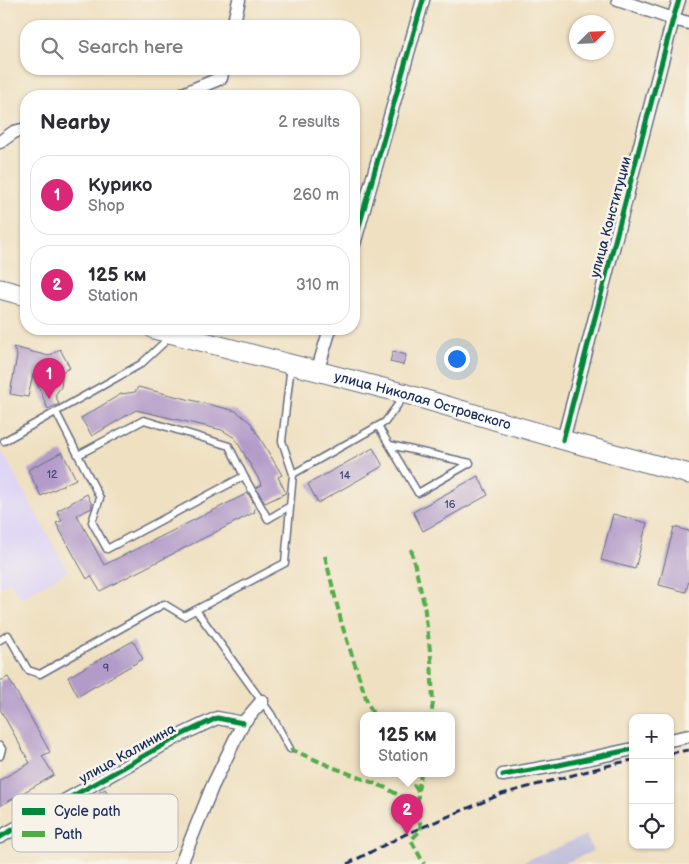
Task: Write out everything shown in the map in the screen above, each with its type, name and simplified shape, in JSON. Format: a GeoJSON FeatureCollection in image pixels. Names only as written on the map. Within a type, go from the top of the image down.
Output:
{"type":"FeatureCollection","features":[{"type":"Feature","properties":{"kind":"main road"},"geometry":{"type":"LineString","coordinates":[[0,289],[20,294]]}},
{"type":"Feature","properties":{"kind":"main road","name":"улица Николая Островского"},"geometry":{"type":"LineString","coordinates":[[178,335],[406,394],[563,440],[689,474]]}},
{"type":"Feature","properties":{"kind":"street"},"geometry":{"type":"LineString","coordinates":[[234,20],[239,0]]}},
{"type":"Feature","properties":{"kind":"street"},"geometry":{"type":"LineString","coordinates":[[360,223],[423,0]]}},
{"type":"Feature","properties":{"kind":"street"},"geometry":{"type":"LineString","coordinates":[[618,0],[689,23]]}},
{"type":"Feature","properties":{"kind":"street","name":"улица Конституции"},"geometry":{"type":"LineString","coordinates":[[563,440],[679,0]]}},
{"type":"Feature","properties":{"kind":"street"},"geometry":{"type":"LineString","coordinates":[[192,90],[221,78],[222,75]]}},
{"type":"Feature","properties":{"kind":"street"},"geometry":{"type":"LineString","coordinates":[[0,142],[14,132],[20,131]]}},
{"type":"Feature","properties":{"kind":"street"},"geometry":{"type":"LineString","coordinates":[[317,372],[328,335]]}},
{"type":"Feature","properties":{"kind":"street"},"geometry":{"type":"LineString","coordinates":[[181,864],[212,787],[243,723],[262,701]]}},
{"type":"Feature","properties":{"kind":"street","name":"улица Калинина"},"geometry":{"type":"LineString","coordinates":[[76,794],[181,735],[217,718],[243,723]]}},
{"type":"Feature","properties":{"kind":"street"},"geometry":{"type":"LineString","coordinates":[[674,739],[689,736]]}},
{"type":"Feature","properties":{"kind":"street"},"geometry":{"type":"LineString","coordinates":[[503,775],[559,766],[629,750]]}},
{"type":"Feature","properties":{"kind":"street","name":"улица Калинина"},"geometry":{"type":"LineString","coordinates":[[0,837],[12,830]]}},
{"type":"Feature","properties":{"kind":"lane"},"geometry":{"type":"LineString","coordinates":[[4,441],[141,364],[173,335]]}},
{"type":"Feature","properties":{"kind":"lane"},"geometry":{"type":"LineString","coordinates":[[0,640],[8,635],[28,670],[40,674],[164,604],[184,616],[285,563],[293,474],[282,441],[291,364]]}},
{"type":"Feature","properties":{"kind":"lane"},"geometry":{"type":"LineString","coordinates":[[293,474],[385,422],[406,394]]}},
{"type":"Feature","properties":{"kind":"lane"},"geometry":{"type":"LineString","coordinates":[[56,412],[100,498],[92,522],[107,549],[244,476]]}},
{"type":"Feature","properties":{"kind":"lane"},"geometry":{"type":"LineString","coordinates":[[78,455],[144,420],[229,446],[268,519],[290,506]]}},
{"type":"Feature","properties":{"kind":"lane"},"geometry":{"type":"LineString","coordinates":[[378,426],[418,493],[470,463],[390,445]]}},
{"type":"Feature","properties":{"kind":"lane"},"geometry":{"type":"LineString","coordinates":[[196,610],[271,714],[290,749]]}},
{"type":"Feature","properties":{"kind":"lane"},"geometry":{"type":"LineString","coordinates":[[0,746],[2,750],[0,756]]}},
{"type":"Feature","properties":{"kind":"shaded area"},"geometry":{"type":"Polygon","coordinates":[[[0,448],[68,571],[21,598],[10,582],[0,588],[0,448]]]}},
{"type":"Feature","properties":{"kind":"shaded area"},"geometry":{"type":"Polygon","coordinates":[[[586,835],[593,851],[563,864],[518,864],[586,835]]]}},
{"type":"Feature","properties":{"kind":"building"},"geometry":{"type":"Polygon","coordinates":[[[13,347],[49,356],[60,349],[70,368],[63,371],[61,387],[55,395],[59,404],[48,409],[33,374],[28,397],[10,394],[17,356],[13,347]]]}},
{"type":"Feature","properties":{"kind":"building"},"geometry":{"type":"Polygon","coordinates":[[[393,351],[406,355],[403,365],[390,362],[393,351]]]}},
{"type":"Feature","properties":{"kind":"building"},"geometry":{"type":"Polygon","coordinates":[[[138,387],[236,411],[251,423],[282,475],[278,477],[286,493],[265,503],[256,488],[262,485],[235,438],[222,430],[136,410],[92,436],[81,418],[121,394],[135,392],[138,387]]]}},
{"type":"Feature","properties":{"kind":"building"},"geometry":{"type":"Polygon","coordinates":[[[373,448],[383,466],[318,503],[308,484],[373,448]]]}},
{"type":"Feature","properties":{"kind":"building"},"geometry":{"type":"Polygon","coordinates":[[[62,452],[76,479],[41,496],[28,470],[62,452]]]}},
{"type":"Feature","properties":{"kind":"building"},"geometry":{"type":"Polygon","coordinates":[[[478,476],[488,495],[423,531],[413,512],[478,476]]]}},
{"type":"Feature","properties":{"kind":"building"},"geometry":{"type":"Polygon","coordinates":[[[248,493],[256,508],[254,509],[255,512],[100,591],[91,576],[87,579],[56,523],[62,521],[57,511],[87,494],[92,508],[77,515],[104,565],[248,493]]]}},
{"type":"Feature","properties":{"kind":"building"},"geometry":{"type":"Polygon","coordinates":[[[613,514],[647,523],[635,569],[601,560],[613,514]]]}},
{"type":"Feature","properties":{"kind":"building"},"geometry":{"type":"Polygon","coordinates":[[[674,527],[689,531],[689,580],[686,592],[659,585],[674,527]]]}},
{"type":"Feature","properties":{"kind":"building"},"geometry":{"type":"Polygon","coordinates":[[[133,641],[143,659],[78,696],[68,677],[133,641]]]}},
{"type":"Feature","properties":{"kind":"building"},"geometry":{"type":"Polygon","coordinates":[[[8,677],[50,752],[42,756],[54,775],[21,794],[12,794],[12,799],[0,806],[0,780],[30,763],[0,709],[0,681],[8,677]]]}},
{"type":"Feature","properties":{"kind":"building"},"geometry":{"type":"Polygon","coordinates":[[[105,789],[108,794],[96,794],[105,789]]]}},
{"type":"Feature","properties":{"kind":"railway"},"geometry":{"type":"LineString","coordinates":[[674,752],[689,750]]}},
{"type":"Feature","properties":{"kind":"railway"},"geometry":{"type":"LineString","coordinates":[[347,864],[406,834],[502,794],[629,761]]}},
{"type":"Feature","properties":{"kind":"marked path"},"geometry":{"type":"LineString","coordinates":[[411,549],[424,604],[431,658],[432,712]]}},
{"type":"Feature","properties":{"kind":"marked path"},"geometry":{"type":"LineString","coordinates":[[325,556],[342,625],[372,712]]}},
{"type":"Feature","properties":{"kind":"marked path"},"geometry":{"type":"LineString","coordinates":[[290,749],[384,787],[418,806],[421,830],[411,840],[424,864]]}},
{"type":"Feature","properties":{"kind":"marked path"},"geometry":{"type":"LineString","coordinates":[[409,777],[418,791],[418,806]]}},
{"type":"Feature","properties":{"kind":"marked path"},"geometry":{"type":"LineString","coordinates":[[418,791],[420,777]]}},
{"type":"Feature","properties":{"kind":"cycle path"},"geometry":{"type":"LineString","coordinates":[[360,223],[423,0]]}},
{"type":"Feature","properties":{"kind":"cycle path"},"geometry":{"type":"LineString","coordinates":[[563,440],[679,0]]}},
{"type":"Feature","properties":{"kind":"cycle path"},"geometry":{"type":"LineString","coordinates":[[76,794],[181,735],[217,718],[243,723]]}},
{"type":"Feature","properties":{"kind":"cycle path"},"geometry":{"type":"LineString","coordinates":[[503,775],[629,750]]}},
{"type":"Feature","properties":{"kind":"cycle path"},"geometry":{"type":"LineString","coordinates":[[0,837],[12,830]]}},
{"type":"Feature","properties":{"kind":"place","name":"Курико"},"geometry":{"type":"Point","coordinates":[49,399]}},
{"type":"Feature","properties":{"kind":"place","name":"125 км"},"geometry":{"type":"Point","coordinates":[407,835]}}]}
